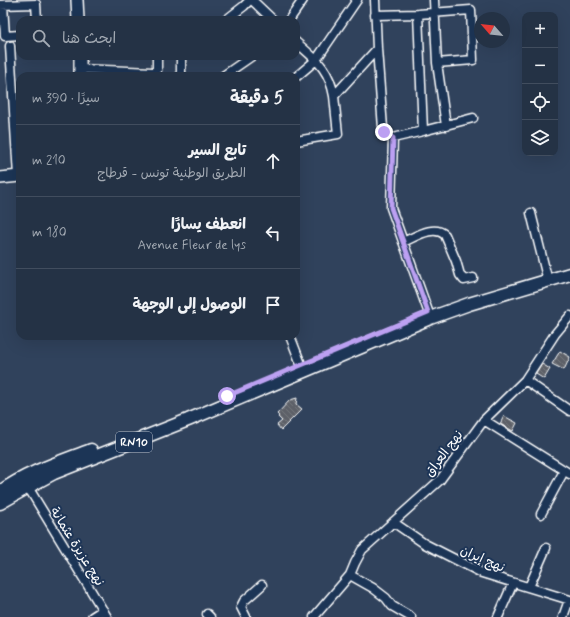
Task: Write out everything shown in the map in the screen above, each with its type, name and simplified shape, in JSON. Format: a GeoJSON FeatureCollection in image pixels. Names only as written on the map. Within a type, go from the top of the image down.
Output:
{"type":"FeatureCollection","features":[{"type":"Feature","properties":{"kind":"main road","name":"RN10"},"geometry":{"type":"LineString","coordinates":[[0,492],[14,482],[46,466],[186,414],[301,364],[428,312],[466,297],[570,266]]}},
{"type":"Feature","properties":{"kind":"main road","name":"RN10"},"geometry":{"type":"LineString","coordinates":[[0,504],[54,473],[188,420],[430,318],[469,304],[570,274]]}},
{"type":"Feature","properties":{"kind":"street"},"geometry":{"type":"LineString","coordinates":[[77,0],[78,16]]}},
{"type":"Feature","properties":{"kind":"street"},"geometry":{"type":"LineString","coordinates":[[231,16],[251,0],[269,16]]}},
{"type":"Feature","properties":{"kind":"street"},"geometry":{"type":"LineString","coordinates":[[292,16],[303,0]]}},
{"type":"Feature","properties":{"kind":"street"},"geometry":{"type":"LineString","coordinates":[[300,74],[316,60],[356,0]]}},
{"type":"Feature","properties":{"kind":"street"},"geometry":{"type":"LineString","coordinates":[[375,0],[377,48],[384,132],[393,138],[423,132],[473,118]]}},
{"type":"Feature","properties":{"kind":"street"},"geometry":{"type":"LineString","coordinates":[[434,0],[437,63],[446,126]]}},
{"type":"Feature","properties":{"kind":"street"},"geometry":{"type":"LineString","coordinates":[[16,35],[5,36],[2,5],[36,4],[37,16]]}},
{"type":"Feature","properties":{"kind":"street"},"geometry":{"type":"LineString","coordinates":[[375,15],[418,14],[471,10],[473,60],[437,63]]}},
{"type":"Feature","properties":{"kind":"street"},"geometry":{"type":"LineString","coordinates":[[418,14],[423,132]]}},
{"type":"Feature","properties":{"kind":"street"},"geometry":{"type":"LineString","coordinates":[[10,46],[16,133]]}},
{"type":"Feature","properties":{"kind":"street"},"geometry":{"type":"LineString","coordinates":[[300,46],[316,60],[326,72],[332,84],[338,134],[300,140]]}},
{"type":"Feature","properties":{"kind":"street"},"geometry":{"type":"LineString","coordinates":[[334,96],[377,48]]}},
{"type":"Feature","properties":{"kind":"street"},"geometry":{"type":"LineString","coordinates":[[80,60],[80,72],[154,72],[157,68],[157,60]]}},
{"type":"Feature","properties":{"kind":"street"},"geometry":{"type":"LineString","coordinates":[[181,60],[181,72]]}},
{"type":"Feature","properties":{"kind":"street"},"geometry":{"type":"LineString","coordinates":[[229,72],[246,60]]}},
{"type":"Feature","properties":{"kind":"street"},"geometry":{"type":"LineString","coordinates":[[393,138],[391,208],[428,312]]}},
{"type":"Feature","properties":{"kind":"street"},"geometry":{"type":"LineString","coordinates":[[0,178],[16,176]]}},
{"type":"Feature","properties":{"kind":"street"},"geometry":{"type":"LineString","coordinates":[[531,213],[546,273]]}},
{"type":"Feature","properties":{"kind":"street"},"geometry":{"type":"LineString","coordinates":[[403,242],[431,231],[439,230],[445,235],[461,277],[464,280],[473,278]]}},
{"type":"Feature","properties":{"kind":"street","name":"نهج العراق"},"geometry":{"type":"LineString","coordinates":[[316,617],[350,575],[362,550],[440,480],[484,420],[525,380],[555,334],[570,316]]}},
{"type":"Feature","properties":{"kind":"street"},"geometry":{"type":"LineString","coordinates":[[292,340],[301,364]]}},
{"type":"Feature","properties":{"kind":"street"},"geometry":{"type":"LineString","coordinates":[[525,380],[570,411]]}},
{"type":"Feature","properties":{"kind":"street"},"geometry":{"type":"LineString","coordinates":[[484,420],[567,472],[540,514]]}},
{"type":"Feature","properties":{"kind":"street"},"geometry":{"type":"LineString","coordinates":[[0,483],[14,482],[28,487]]}},
{"type":"Feature","properties":{"kind":"street","name":"نهج عزيزة عثمانة"},"geometry":{"type":"LineString","coordinates":[[28,487],[105,614]]}},
{"type":"Feature","properties":{"kind":"street","name":"نهج إيران"},"geometry":{"type":"LineString","coordinates":[[393,522],[425,544],[482,573],[570,600]]}},
{"type":"Feature","properties":{"kind":"street"},"geometry":{"type":"LineString","coordinates":[[529,587],[546,548]]}},
{"type":"Feature","properties":{"kind":"street"},"geometry":{"type":"LineString","coordinates":[[350,575],[373,588],[386,598],[392,606],[411,617]]}},
{"type":"Feature","properties":{"kind":"street"},"geometry":{"type":"LineString","coordinates":[[498,617],[513,583]]}},
{"type":"Feature","properties":{"kind":"street"},"geometry":{"type":"LineString","coordinates":[[246,617],[241,606],[244,601],[262,585]]}},
{"type":"Feature","properties":{"kind":"street"},"geometry":{"type":"LineString","coordinates":[[563,617],[570,600]]}},
{"type":"Feature","properties":{"kind":"street"},"geometry":{"type":"LineString","coordinates":[[92,617],[105,614]]}},
{"type":"Feature","properties":{"kind":"building"},"geometry":{"type":"Polygon","coordinates":[[[560,351],[570,357],[564,370],[552,364],[560,351]]]}},
{"type":"Feature","properties":{"kind":"building"},"geometry":{"type":"Polygon","coordinates":[[[542,364],[550,369],[544,379],[536,374],[542,364]]]}},
{"type":"Feature","properties":{"kind":"building"},"geometry":{"type":"Polygon","coordinates":[[[297,398],[296,404],[302,409],[281,430],[277,425],[282,421],[277,414],[290,400],[297,398]]]}},
{"type":"Feature","properties":{"kind":"building"},"geometry":{"type":"Polygon","coordinates":[[[504,416],[517,423],[513,431],[500,424],[504,416]]]}},
{"type":"Feature","properties":{"kind":"route"},"geometry":{"type":"LineString","coordinates":[[227,396],[428,312],[391,208],[393,138],[384,132]]}}]}
